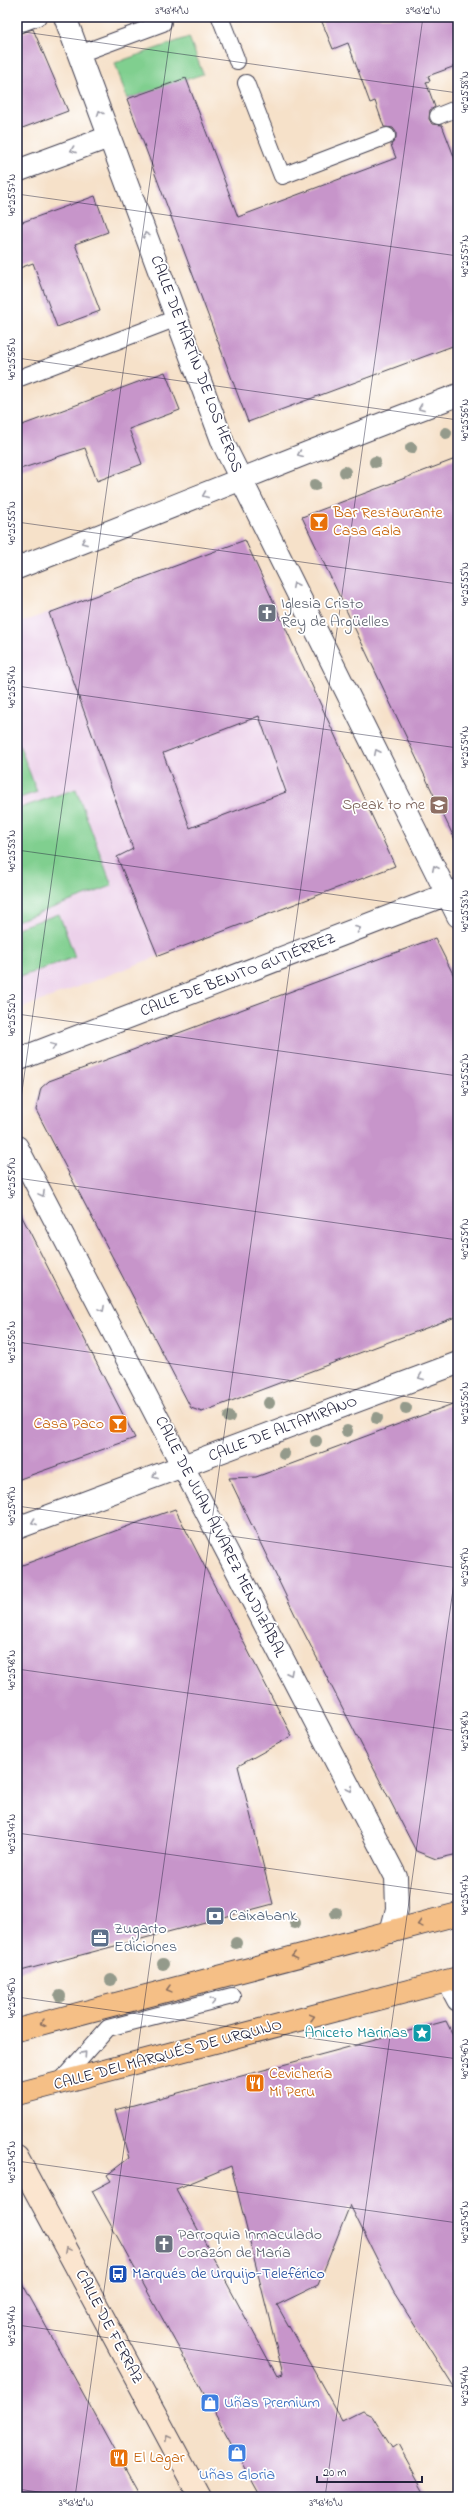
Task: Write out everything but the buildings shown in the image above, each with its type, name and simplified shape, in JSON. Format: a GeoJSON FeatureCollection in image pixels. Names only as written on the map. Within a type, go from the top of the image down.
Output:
{"type":"FeatureCollection","features":[{"type":"Feature","properties":{"kind":"main road"},"geometry":{"type":"LineString","coordinates":[[17,2030],[458,1914]]}},
{"type":"Feature","properties":{"kind":"main road","name":"CALLE DEL MARQUÉS DE URQUIJO"},"geometry":{"type":"LineString","coordinates":[[17,2094],[453,1979]]}},
{"type":"Feature","properties":{"kind":"main road","name":"CALLE DE FERRAZ"},"geometry":{"type":"LineString","coordinates":[[17,2157],[200,2497]]}},
{"type":"Feature","properties":{"kind":"street","name":"CALLE DE MARTÍN DE LOS HEROS"},"geometry":{"type":"LineString","coordinates":[[65,17],[223,443],[453,892],[458,916]]}},
{"type":"Feature","properties":{"kind":"street"},"geometry":{"type":"LineString","coordinates":[[17,171],[109,137]]}},
{"type":"Feature","properties":{"kind":"street"},"geometry":{"type":"LineString","coordinates":[[17,568],[241,480],[305,452],[458,395]]}},
{"type":"Feature","properties":{"kind":"street","name":"CALLE DE BENITO GUTIÉRREZ"},"geometry":{"type":"LineString","coordinates":[[17,1060],[453,892]]}},
{"type":"Feature","properties":{"kind":"street","name":"CALLE DE JUAN ÁLVAREZ MENDIZÁBAL"},"geometry":{"type":"LineString","coordinates":[[17,1147],[396,1877],[398,1909],[392,1932]]}},
{"type":"Feature","properties":{"kind":"street","name":"CALLE DE ALTAMIRANO"},"geometry":{"type":"LineString","coordinates":[[17,1528],[458,1363]]}},
{"type":"Feature","properties":{"kind":"street"},"geometry":{"type":"LineString","coordinates":[[453,1979],[458,2000]]}},
{"type":"Feature","properties":{"kind":"lane"},"geometry":{"type":"LineString","coordinates":[[17,25],[38,17]]}},
{"type":"Feature","properties":{"kind":"lane"},"geometry":{"type":"LineString","coordinates":[[220,17],[237,61]]}},
{"type":"Feature","properties":{"kind":"lane"},"geometry":{"type":"LineString","coordinates":[[79,54],[163,23]]}},
{"type":"Feature","properties":{"kind":"lane"},"geometry":{"type":"LineString","coordinates":[[246,83],[282,176],[387,136]]}},
{"type":"Feature","properties":{"kind":"lane"},"geometry":{"type":"LineString","coordinates":[[438,116],[458,108]]}},
{"type":"Feature","properties":{"kind":"lane"},"geometry":{"type":"LineString","coordinates":[[17,379],[176,318]]}},
{"type":"Feature","properties":{"kind":"lane"},"geometry":{"type":"LineString","coordinates":[[58,2084],[108,2028],[232,1996]]}},
{"type":"Feature","properties":{"kind":"shaded area"},"geometry":{"type":"Polygon","coordinates":[[[245,540],[395,866],[17,1010],[17,624],[245,540]]]}},
{"type":"Feature","properties":{"kind":"green space"},"geometry":{"type":"Polygon","coordinates":[[[189,37],[203,74],[127,99],[115,63],[189,37]]]}},
{"type":"Feature","properties":{"kind":"green space"},"geometry":{"type":"Polygon","coordinates":[[[17,739],[37,792],[17,799],[17,739]]]}},
{"type":"Feature","properties":{"kind":"green space"},"geometry":{"type":"Polygon","coordinates":[[[76,789],[112,886],[17,921],[17,809],[76,789]]]}},
{"type":"Feature","properties":{"kind":"green space"},"geometry":{"type":"Polygon","coordinates":[[[59,914],[75,957],[17,978],[17,928],[59,914]]]}},
{"type":"Feature","properties":{"kind":"place","name":"Bar Restaurante Casa Gala"},"geometry":{"type":"Point","coordinates":[319,522]}},
{"type":"Feature","properties":{"kind":"place","name":"Iglesia Cristo Rey de Argüelles"},"geometry":{"type":"Point","coordinates":[267,613]}},
{"type":"Feature","properties":{"kind":"place","name":"Speak to me"},"geometry":{"type":"Point","coordinates":[439,805]}},
{"type":"Feature","properties":{"kind":"place","name":"Casa Paco"},"geometry":{"type":"Point","coordinates":[118,1424]}},
{"type":"Feature","properties":{"kind":"place","name":"Caixabank"},"geometry":{"type":"Point","coordinates":[215,1916]}},
{"type":"Feature","properties":{"kind":"place","name":"Zugarto Ediciones"},"geometry":{"type":"Point","coordinates":[100,1938]}},
{"type":"Feature","properties":{"kind":"place","name":"Aniceto Marinas"},"geometry":{"type":"Point","coordinates":[422,2033]}},
{"type":"Feature","properties":{"kind":"place","name":"Cevichería Mi Peru"},"geometry":{"type":"Point","coordinates":[255,2083]}},
{"type":"Feature","properties":{"kind":"place","name":"Parroquia Inmaculado Corazón de María"},"geometry":{"type":"Point","coordinates":[164,2244]}},
{"type":"Feature","properties":{"kind":"place","name":"Marqués de Urquijo-Teleférico"},"geometry":{"type":"Point","coordinates":[118,2274]}},
{"type":"Feature","properties":{"kind":"place","name":"Uñas Premium"},"geometry":{"type":"Point","coordinates":[210,2403]}},
{"type":"Feature","properties":{"kind":"place","name":"Uñas Gloria"},"geometry":{"type":"Point","coordinates":[237,2453]}},
{"type":"Feature","properties":{"kind":"place","name":"El Lagar"},"geometry":{"type":"Point","coordinates":[119,2458]}}]}
